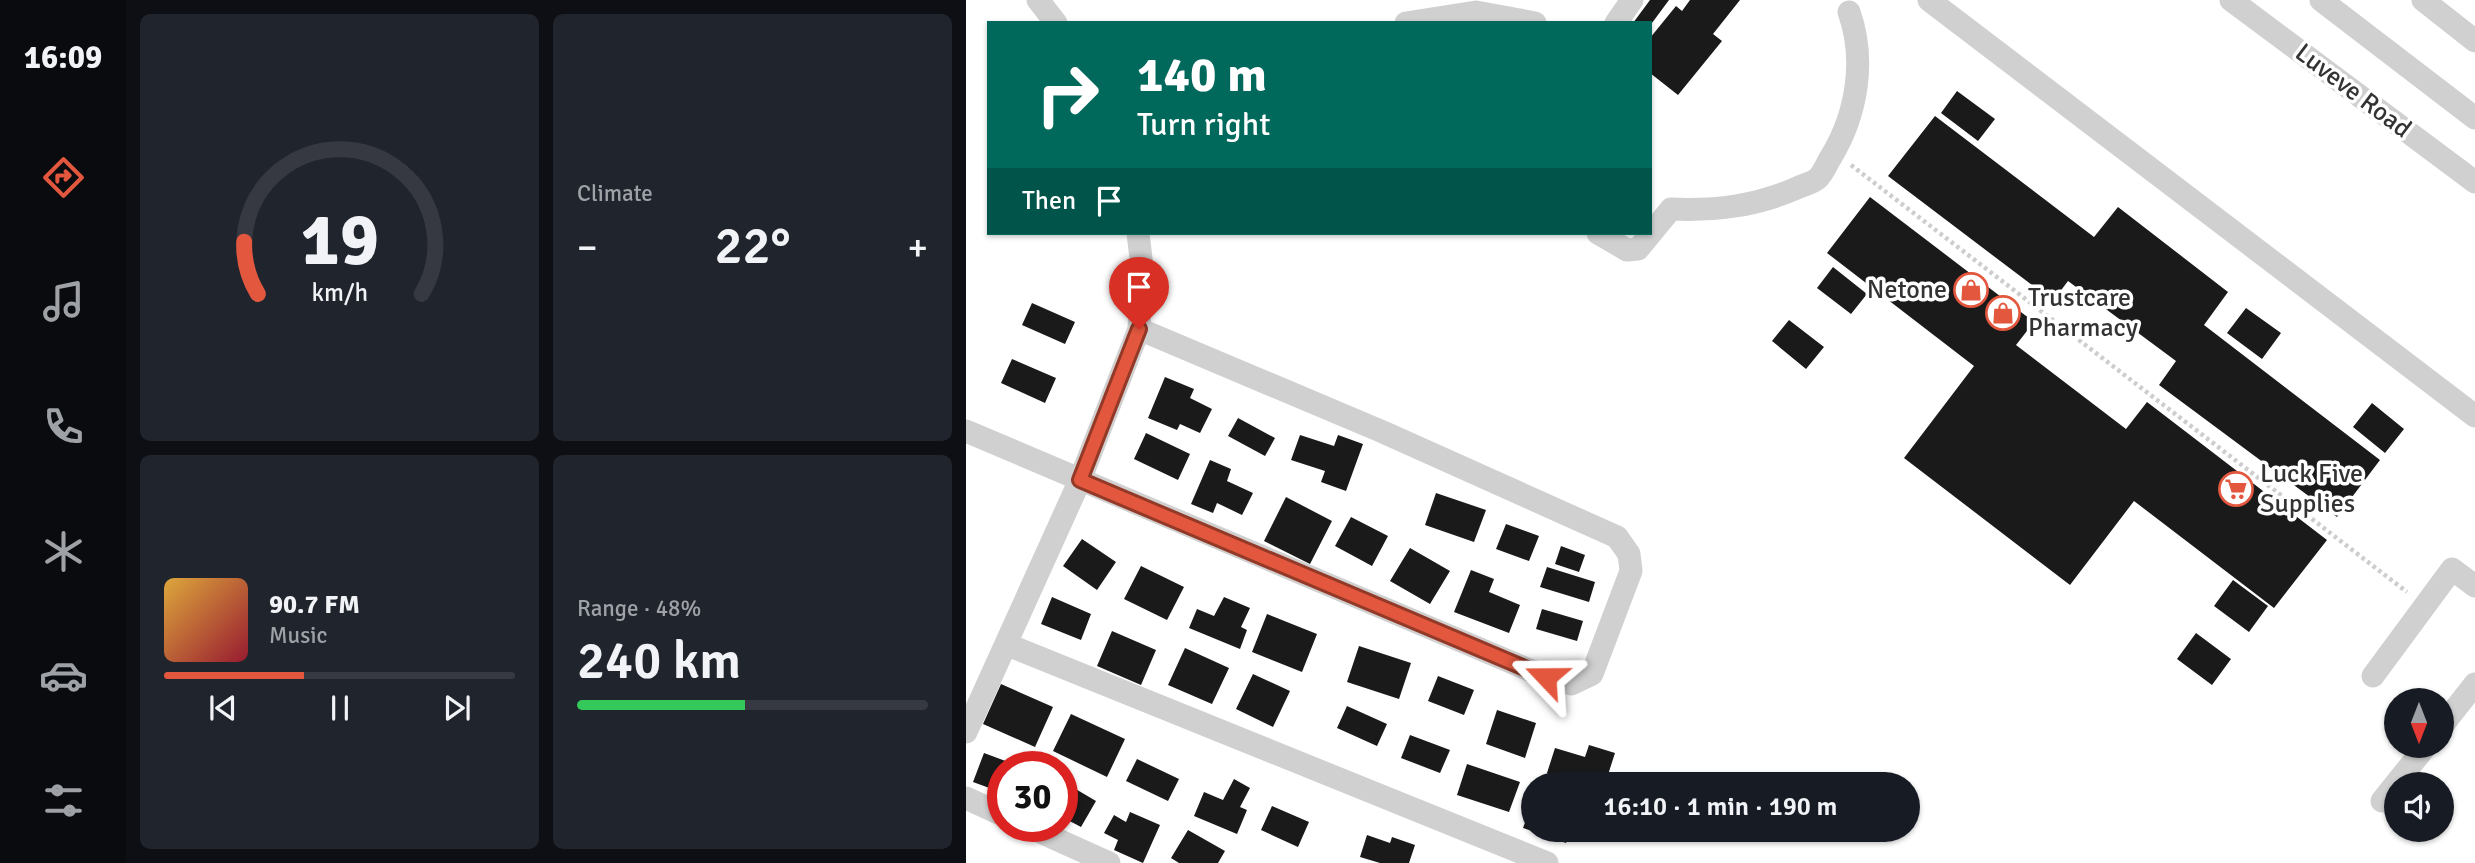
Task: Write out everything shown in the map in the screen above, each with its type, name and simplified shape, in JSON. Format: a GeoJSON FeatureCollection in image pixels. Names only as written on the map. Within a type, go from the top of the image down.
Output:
{"type":"FeatureCollection","features":[{"type":"Feature","properties":{"kind":"street"},"geometry":{"type":"LineString","coordinates":[[1038,0],[1054,21]]}},
{"type":"Feature","properties":{"kind":"street"},"geometry":{"type":"LineString","coordinates":[[1617,21],[1632,0]]}},
{"type":"Feature","properties":{"kind":"street"},"geometry":{"type":"LineString","coordinates":[[1929,0],[2475,416]]}},
{"type":"Feature","properties":{"kind":"street","name":"Luveve Road"},"geometry":{"type":"LineString","coordinates":[[2231,0],[2475,182]]}},
{"type":"Feature","properties":{"kind":"street","name":"Luveve Road"},"geometry":{"type":"LineString","coordinates":[[2321,0],[2475,118]]}},
{"type":"Feature","properties":{"kind":"street"},"geometry":{"type":"LineString","coordinates":[[2423,0],[2475,41]]}},
{"type":"Feature","properties":{"kind":"street"},"geometry":{"type":"LineString","coordinates":[[1419,21],[1476,12],[1524,21]]}},
{"type":"Feature","properties":{"kind":"street"},"geometry":{"type":"LineString","coordinates":[[1652,232],[1671,209],[1726,208],[1766,202],[1818,178],[1846,133],[1854,102],[1858,62],[1855,30],[1849,12]]}},
{"type":"Feature","properties":{"kind":"street"},"geometry":{"type":"LineString","coordinates":[[966,732],[1008,645],[1080,480],[1139,329],[1142,267],[1138,235]]}},
{"type":"Feature","properties":{"kind":"street"},"geometry":{"type":"LineString","coordinates":[[1601,235],[1627,250],[1638,249],[1650,235]]}},
{"type":"Feature","properties":{"kind":"street"},"geometry":{"type":"LineString","coordinates":[[966,431],[1546,677],[1570,684],[1592,674],[1631,571],[1629,554],[1616,537],[1383,432],[1139,329]]}},
{"type":"Feature","properties":{"kind":"street"},"geometry":{"type":"LineString","coordinates":[[2373,676],[2452,569],[2475,586]]}},
{"type":"Feature","properties":{"kind":"street"},"geometry":{"type":"LineString","coordinates":[[1008,645],[1547,863]]}},
{"type":"Feature","properties":{"kind":"street"},"geometry":{"type":"LineString","coordinates":[[2454,711],[2475,684]]}},
{"type":"Feature","properties":{"kind":"street"},"geometry":{"type":"LineString","coordinates":[[2382,801],[2416,758]]}},
{"type":"Feature","properties":{"kind":"street"},"geometry":{"type":"LineString","coordinates":[[966,798],[987,808]]}},
{"type":"Feature","properties":{"kind":"street"},"geometry":{"type":"LineString","coordinates":[[1061,842],[1103,862]]}},
{"type":"Feature","properties":{"kind":"path"},"geometry":{"type":"LineString","coordinates":[[1834,152],[2425,605]]}},
{"type":"Feature","properties":{"kind":"building"},"geometry":{"type":"Polygon","coordinates":[[[1650,0],[1669,0],[1652,23],[1634,21],[1650,0]]]}},
{"type":"Feature","properties":{"kind":"building"},"geometry":{"type":"Polygon","coordinates":[[[1690,0],[1740,0],[1713,34],[1722,41],[1678,95],[1652,75],[1652,36],[1676,6],[1682,11],[1690,0]]]}},
{"type":"Feature","properties":{"kind":"building"},"geometry":{"type":"Polygon","coordinates":[[[1957,91],[1995,119],[1978,141],[1941,113],[1957,91]]]}},
{"type":"Feature","properties":{"kind":"building"},"geometry":{"type":"Polygon","coordinates":[[[1935,116],[2094,237],[2118,207],[2228,292],[2204,325],[2380,460],[2337,517],[2159,385],[2176,361],[2068,281],[2053,301],[1888,176],[1935,116]]]}},
{"type":"Feature","properties":{"kind":"building"},"geometry":{"type":"Polygon","coordinates":[[[1870,197],[2034,322],[2016,345],[2126,429],[2147,402],[2327,540],[2274,608],[2134,501],[2070,585],[1904,458],[1974,366],[1827,253],[1870,197]]]}},
{"type":"Feature","properties":{"kind":"building"},"geometry":{"type":"Polygon","coordinates":[[[1833,267],[1867,294],[1851,314],[1817,288],[1833,267]]]}},
{"type":"Feature","properties":{"kind":"building"},"geometry":{"type":"Polygon","coordinates":[[[1032,303],[1075,322],[1065,344],[1022,325],[1032,303]]]}},
{"type":"Feature","properties":{"kind":"building"},"geometry":{"type":"Polygon","coordinates":[[[2246,308],[2281,333],[2262,359],[2227,333],[2246,308]]]}},
{"type":"Feature","properties":{"kind":"building"},"geometry":{"type":"Polygon","coordinates":[[[1789,320],[1824,347],[1806,369],[1772,341],[1789,320]]]}},
{"type":"Feature","properties":{"kind":"building"},"geometry":{"type":"Polygon","coordinates":[[[1012,359],[1056,378],[1045,403],[1001,383],[1012,359]]]}},
{"type":"Feature","properties":{"kind":"building"},"geometry":{"type":"Polygon","coordinates":[[[1165,377],[1194,389],[1190,398],[1212,409],[1200,433],[1180,424],[1177,430],[1148,418],[1165,377]]]}},
{"type":"Feature","properties":{"kind":"building"},"geometry":{"type":"Polygon","coordinates":[[[2372,403],[2404,429],[2385,453],[2353,427],[2372,403]]]}},
{"type":"Feature","properties":{"kind":"building"},"geometry":{"type":"Polygon","coordinates":[[[1238,418],[1275,438],[1265,456],[1228,436],[1238,418]]]}},
{"type":"Feature","properties":{"kind":"building"},"geometry":{"type":"Polygon","coordinates":[[[1146,433],[1190,454],[1178,480],[1134,459],[1146,433]]]}},
{"type":"Feature","properties":{"kind":"building"},"geometry":{"type":"Polygon","coordinates":[[[1300,435],[1334,446],[1338,435],[1363,444],[1346,491],[1321,482],[1325,471],[1291,460],[1300,435]]]}},
{"type":"Feature","properties":{"kind":"building"},"geometry":{"type":"Polygon","coordinates":[[[1210,460],[1231,469],[1227,481],[1253,493],[1242,515],[1217,503],[1213,513],[1191,504],[1210,460]]]}},
{"type":"Feature","properties":{"kind":"building"},"geometry":{"type":"Polygon","coordinates":[[[1436,493],[1486,510],[1474,542],[1425,525],[1436,493]]]}},
{"type":"Feature","properties":{"kind":"building"},"geometry":{"type":"Polygon","coordinates":[[[1286,497],[1332,521],[1310,564],[1264,541],[1286,497]]]}},
{"type":"Feature","properties":{"kind":"building"},"geometry":{"type":"Polygon","coordinates":[[[1351,517],[1388,536],[1372,566],[1335,546],[1351,517]]]}},
{"type":"Feature","properties":{"kind":"building"},"geometry":{"type":"Polygon","coordinates":[[[1506,524],[1539,536],[1529,561],[1496,549],[1506,524]]]}},
{"type":"Feature","properties":{"kind":"building"},"geometry":{"type":"Polygon","coordinates":[[[1082,539],[1116,562],[1097,590],[1063,566],[1082,539]]]}},
{"type":"Feature","properties":{"kind":"building"},"geometry":{"type":"Polygon","coordinates":[[[1561,546],[1585,555],[1579,572],[1555,564],[1561,546]]]}},
{"type":"Feature","properties":{"kind":"building"},"geometry":{"type":"Polygon","coordinates":[[[1410,548],[1450,571],[1430,604],[1390,581],[1410,548]]]}},
{"type":"Feature","properties":{"kind":"building"},"geometry":{"type":"Polygon","coordinates":[[[1141,566],[1184,587],[1167,620],[1124,599],[1141,566]]]}},
{"type":"Feature","properties":{"kind":"building"},"geometry":{"type":"Polygon","coordinates":[[[1547,567],[1595,582],[1589,602],[1540,587],[1547,567]]]}},
{"type":"Feature","properties":{"kind":"building"},"geometry":{"type":"Polygon","coordinates":[[[1471,570],[1494,579],[1489,592],[1520,605],[1509,633],[1454,612],[1471,570]]]}},
{"type":"Feature","properties":{"kind":"building"},"geometry":{"type":"Polygon","coordinates":[[[2233,580],[2268,606],[2249,632],[2214,606],[2233,580]]]}},
{"type":"Feature","properties":{"kind":"building"},"geometry":{"type":"Polygon","coordinates":[[[1052,597],[1091,614],[1081,640],[1041,624],[1052,597]]]}},
{"type":"Feature","properties":{"kind":"building"},"geometry":{"type":"Polygon","coordinates":[[[1224,597],[1250,608],[1241,627],[1247,630],[1240,649],[1189,628],[1197,609],[1214,616],[1224,597]]]}},
{"type":"Feature","properties":{"kind":"building"},"geometry":{"type":"Polygon","coordinates":[[[1542,609],[1583,621],[1577,641],[1536,629],[1542,609]]]}},
{"type":"Feature","properties":{"kind":"building"},"geometry":{"type":"Polygon","coordinates":[[[1267,614],[1317,634],[1302,672],[1252,652],[1267,614]]]}},
{"type":"Feature","properties":{"kind":"building"},"geometry":{"type":"Polygon","coordinates":[[[1112,631],[1156,650],[1141,685],[1097,666],[1112,631]]]}},
{"type":"Feature","properties":{"kind":"building"},"geometry":{"type":"Polygon","coordinates":[[[2196,633],[2231,659],[2212,685],[2177,659],[2196,633]]]}},
{"type":"Feature","properties":{"kind":"building"},"geometry":{"type":"Polygon","coordinates":[[[1359,646],[1411,663],[1399,699],[1347,682],[1359,646]]]}},
{"type":"Feature","properties":{"kind":"building"},"geometry":{"type":"Polygon","coordinates":[[[1185,648],[1229,668],[1212,704],[1168,685],[1185,648]]]}},
{"type":"Feature","properties":{"kind":"building"},"geometry":{"type":"Polygon","coordinates":[[[1253,674],[1290,691],[1273,727],[1236,709],[1253,674]]]}},
{"type":"Feature","properties":{"kind":"building"},"geometry":{"type":"Polygon","coordinates":[[[1438,676],[1474,690],[1464,715],[1428,701],[1438,676]]]}},
{"type":"Feature","properties":{"kind":"building"},"geometry":{"type":"Polygon","coordinates":[[[1001,684],[1053,707],[1035,747],[983,724],[1001,684]]]}},
{"type":"Feature","properties":{"kind":"building"},"geometry":{"type":"Polygon","coordinates":[[[1347,706],[1387,724],[1377,746],[1337,728],[1347,706]]]}},
{"type":"Feature","properties":{"kind":"building"},"geometry":{"type":"Polygon","coordinates":[[[1497,710],[1536,723],[1525,758],[1486,744],[1497,710]]]}},
{"type":"Feature","properties":{"kind":"building"},"geometry":{"type":"Polygon","coordinates":[[[1071,714],[1125,739],[1107,777],[1078,763],[1078,751],[1053,751],[1071,714]]]}},
{"type":"Feature","properties":{"kind":"building"},"geometry":{"type":"Polygon","coordinates":[[[1410,735],[1450,750],[1440,773],[1401,758],[1410,735]]]}},
{"type":"Feature","properties":{"kind":"building"},"geometry":{"type":"Polygon","coordinates":[[[1589,745],[1615,753],[1609,772],[1547,772],[1555,748],[1585,757],[1589,745]]]}},
{"type":"Feature","properties":{"kind":"building"},"geometry":{"type":"Polygon","coordinates":[[[984,753],[987,754],[987,787],[973,782],[984,753]]]}},
{"type":"Feature","properties":{"kind":"building"},"geometry":{"type":"Polygon","coordinates":[[[1137,759],[1179,779],[1168,801],[1126,781],[1137,759]]]}},
{"type":"Feature","properties":{"kind":"building"},"geometry":{"type":"Polygon","coordinates":[[[1467,764],[1520,782],[1509,812],[1457,795],[1467,764]]]}},
{"type":"Feature","properties":{"kind":"building"},"geometry":{"type":"Polygon","coordinates":[[[1234,779],[1250,788],[1240,807],[1247,810],[1237,834],[1194,816],[1204,792],[1223,800],[1234,779]]]}},
{"type":"Feature","properties":{"kind":"building"},"geometry":{"type":"Polygon","coordinates":[[[1078,790],[1096,801],[1081,827],[1078,825],[1078,790]]]}},
{"type":"Feature","properties":{"kind":"building"},"geometry":{"type":"Polygon","coordinates":[[[1272,806],[1309,822],[1298,847],[1261,830],[1272,806]]]}},
{"type":"Feature","properties":{"kind":"building"},"geometry":{"type":"Polygon","coordinates":[[[1130,812],[1160,825],[1143,863],[1114,850],[1118,840],[1104,833],[1114,815],[1126,822],[1130,812]]]}},
{"type":"Feature","properties":{"kind":"building"},"geometry":{"type":"Polygon","coordinates":[[[1188,830],[1225,851],[1218,863],[1179,863],[1171,858],[1188,830]]]}},
{"type":"Feature","properties":{"kind":"building"},"geometry":{"type":"Polygon","coordinates":[[[1367,835],[1390,843],[1392,837],[1415,845],[1409,863],[1380,863],[1360,857],[1367,835]]]}},
{"type":"Feature","properties":{"kind":"place","name":"Netone"},"geometry":{"type":"Point","coordinates":[1971,290]}},
{"type":"Feature","properties":{"kind":"place","name":"Trustcare Pharmacy"},"geometry":{"type":"Point","coordinates":[2003,313]}},
{"type":"Feature","properties":{"kind":"place","name":"Luck Five Supplies"},"geometry":{"type":"Point","coordinates":[2236,489]}},
{"type":"Feature","properties":{"kind":"route"},"geometry":{"type":"LineString","coordinates":[[1139,329],[1080,480],[1546,677]]}}]}
